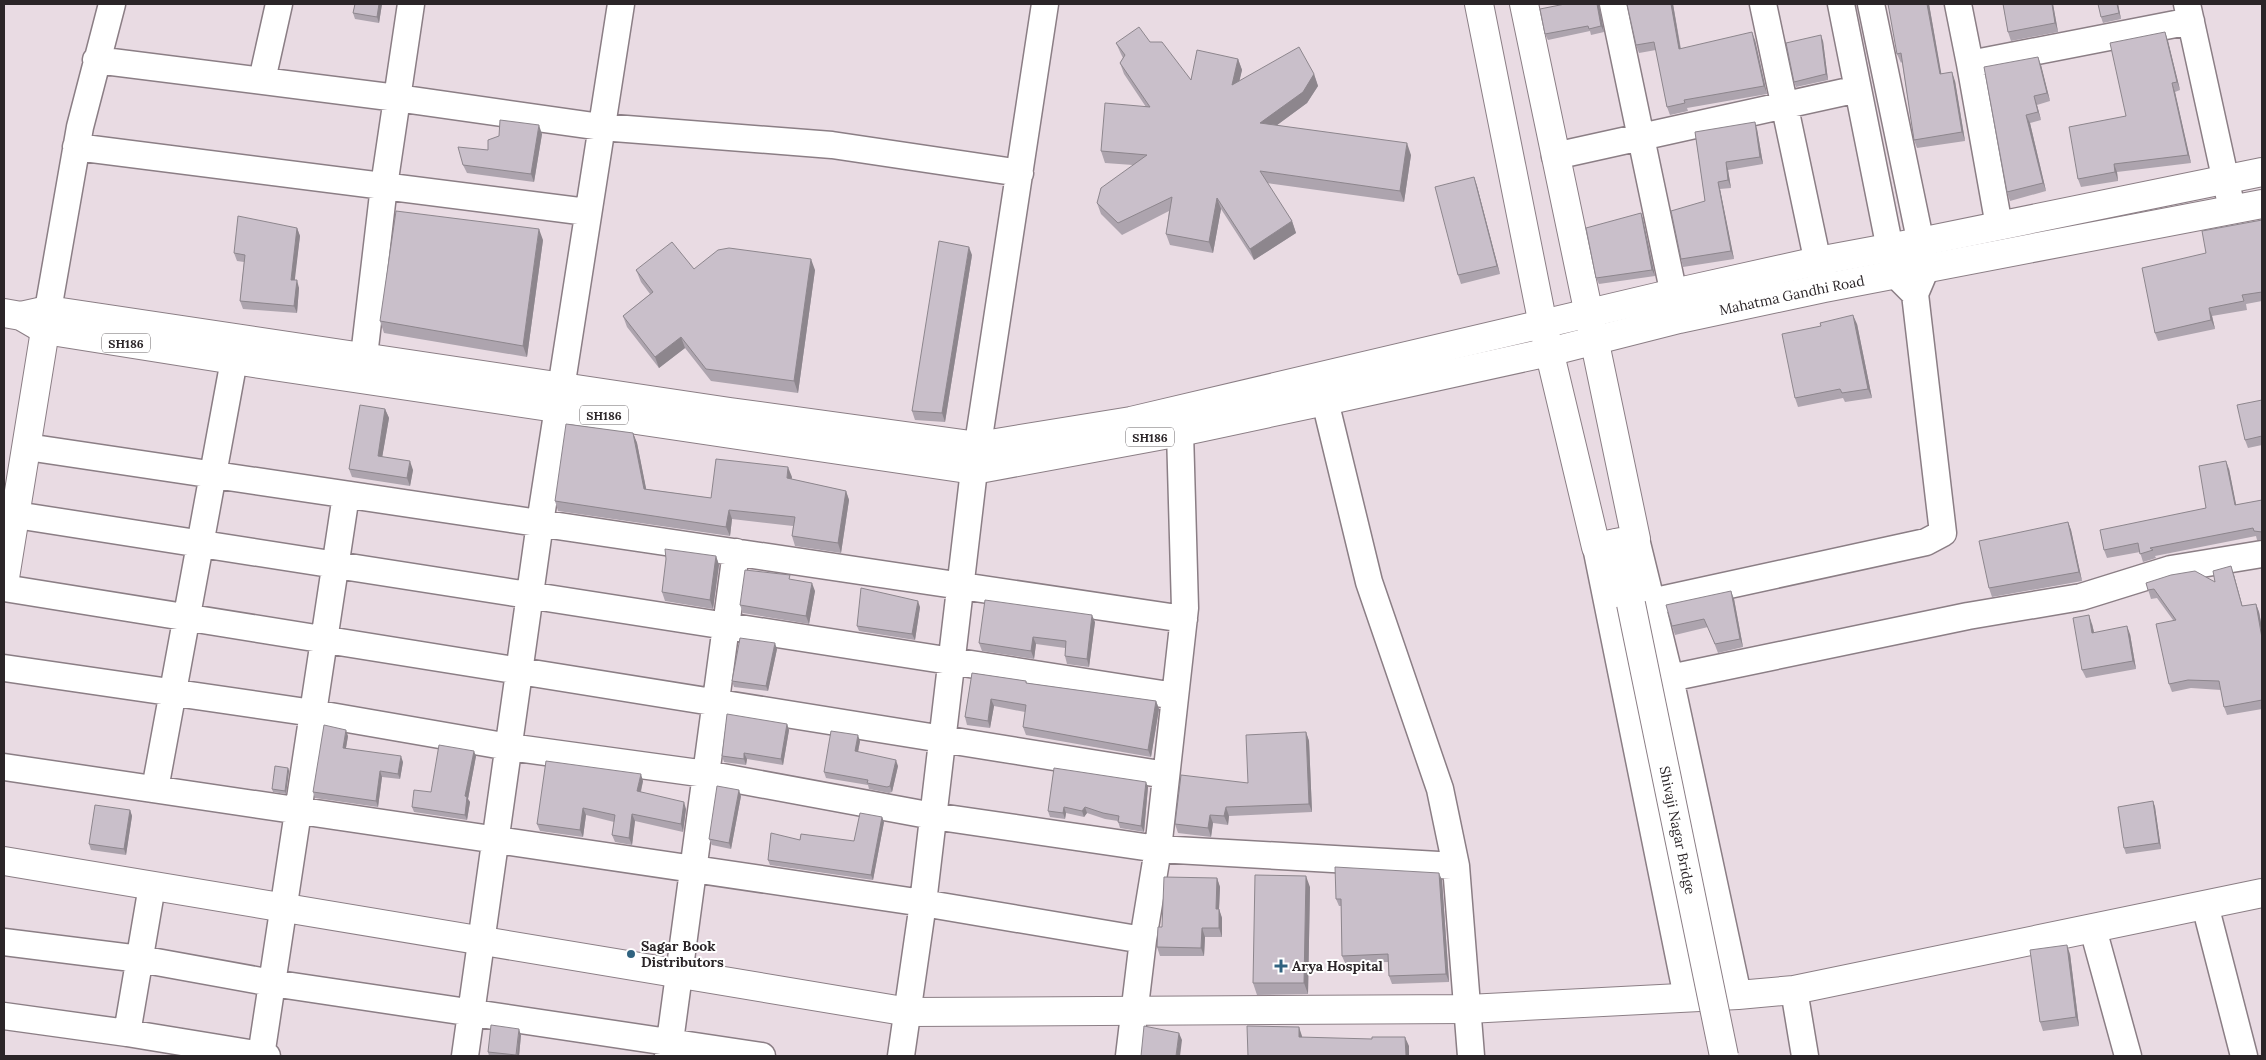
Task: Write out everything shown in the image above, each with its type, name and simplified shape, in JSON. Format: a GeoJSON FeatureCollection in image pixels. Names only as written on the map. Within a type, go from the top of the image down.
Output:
{"type":"FeatureCollection","features":[{"type":"Feature","properties":{"kind":"main road"},"geometry":{"type":"LineString","coordinates":[[1479,4],[1549,352],[1616,543]]}},
{"type":"Feature","properties":{"kind":"main road"},"geometry":{"type":"LineString","coordinates":[[1524,4],[1593,340],[1616,543]]}},
{"type":"Feature","properties":{"kind":"main road"},"geometry":{"type":"LineString","coordinates":[[1923,255],[1999,226],[2262,172]]}},
{"type":"Feature","properties":{"kind":"main road","name":"Mahatma Gandhi Road"},"geometry":{"type":"LineString","coordinates":[[1325,401],[1549,352],[1593,340],[1677,306],[1824,288],[1893,261],[1923,255],[2262,204]]}},
{"type":"Feature","properties":{"kind":"main road"},"geometry":{"type":"LineString","coordinates":[[1178,421],[1587,314],[1677,306],[1818,261],[1893,261]]}},
{"type":"Feature","properties":{"kind":"main road","name":"SH186"},"geometry":{"type":"LineString","coordinates":[[12,315],[47,320],[234,360],[560,398],[976,458],[1178,421],[1325,401]]}},
{"type":"Feature","properties":{"kind":"main road"},"geometry":{"type":"LineString","coordinates":[[4,584],[11,524],[47,320],[364,356],[560,398]]}},
{"type":"Feature","properties":{"kind":"main road","name":"Shivaji Nagar Bridge"},"geometry":{"type":"LineString","coordinates":[[1616,543],[1641,603],[1724,1056]]}},
{"type":"Feature","properties":{"kind":"main road"},"geometry":{"type":"LineString","coordinates":[[4,862],[909,1012],[1468,1009],[1738,995],[1794,990],[2262,893]]}},
{"type":"Feature","properties":{"kind":"street"},"geometry":{"type":"LineString","coordinates":[[47,320],[76,147],[96,60],[112,4]]}},
{"type":"Feature","properties":{"kind":"street"},"geometry":{"type":"LineString","coordinates":[[262,80],[278,4]]}},
{"type":"Feature","properties":{"kind":"street"},"geometry":{"type":"LineString","coordinates":[[364,356],[384,186],[411,4]]}},
{"type":"Feature","properties":{"kind":"street"},"geometry":{"type":"LineString","coordinates":[[466,1056],[540,524],[587,212],[621,4]]}},
{"type":"Feature","properties":{"kind":"street"},"geometry":{"type":"LineString","coordinates":[[901,1056],[909,1012],[923,902],[976,458],[1045,4]]}},
{"type":"Feature","properties":{"kind":"street"},"geometry":{"type":"LineString","coordinates":[[1613,4],[1677,306]]}},
{"type":"Feature","properties":{"kind":"street"},"geometry":{"type":"LineString","coordinates":[[1763,4],[1824,288]]}},
{"type":"Feature","properties":{"kind":"street"},"geometry":{"type":"LineString","coordinates":[[1841,4],[1893,261],[1915,294]]}},
{"type":"Feature","properties":{"kind":"street"},"geometry":{"type":"LineString","coordinates":[[1738,995],[1670,678],[1641,603],[1926,542],[1943,533],[1915,294],[1923,255],[1871,4]]}},
{"type":"Feature","properties":{"kind":"street"},"geometry":{"type":"LineString","coordinates":[[1958,4],[1999,226]]}},
{"type":"Feature","properties":{"kind":"street"},"geometry":{"type":"LineString","coordinates":[[1970,64],[2189,13],[2232,209]]}},
{"type":"Feature","properties":{"kind":"street"},"geometry":{"type":"LineString","coordinates":[[96,60],[397,98],[601,128],[832,145],[1020,173]]}},
{"type":"Feature","properties":{"kind":"street"},"geometry":{"type":"LineString","coordinates":[[1555,156],[1858,89]]}},
{"type":"Feature","properties":{"kind":"street"},"geometry":{"type":"LineString","coordinates":[[76,147],[587,212]]}},
{"type":"Feature","properties":{"kind":"street"},"geometry":{"type":"LineString","coordinates":[[155,789],[234,360]]}},
{"type":"Feature","properties":{"kind":"street"},"geometry":{"type":"LineString","coordinates":[[1325,401],[1369,582],[1440,789],[1456,866],[1471,1056]]}},
{"type":"Feature","properties":{"kind":"street"},"geometry":{"type":"LineString","coordinates":[[1129,1056],[1136,1012],[1143,940],[1158,849],[1184,619],[1178,421]]}},
{"type":"Feature","properties":{"kind":"street"},"geometry":{"type":"LineString","coordinates":[[26,447],[1184,619]]}},
{"type":"Feature","properties":{"kind":"street"},"geometry":{"type":"LineString","coordinates":[[4,1016],[127,1033],[263,1056],[283,908],[346,495]]}},
{"type":"Feature","properties":{"kind":"street"},"geometry":{"type":"LineString","coordinates":[[11,524],[200,544],[1175,696]]}},
{"type":"Feature","properties":{"kind":"street"},"geometry":{"type":"LineString","coordinates":[[1616,543],[1687,998]]}},
{"type":"Feature","properties":{"kind":"street"},"geometry":{"type":"LineString","coordinates":[[669,1049],[736,552]]}},
{"type":"Feature","properties":{"kind":"street"},"geometry":{"type":"LineString","coordinates":[[1670,678],[1968,616],[2081,597],[2171,569],[2262,554]]}},
{"type":"Feature","properties":{"kind":"street"},"geometry":{"type":"LineString","coordinates":[[4,588],[1166,774]]}},
{"type":"Feature","properties":{"kind":"street"},"geometry":{"type":"LineString","coordinates":[[4,668],[313,713],[509,747],[706,774],[933,816],[1158,849],[1456,866]]}},
{"type":"Feature","properties":{"kind":"street"},"geometry":{"type":"LineString","coordinates":[[4,767],[923,902],[1143,940]]}},
{"type":"Feature","properties":{"kind":"street"},"geometry":{"type":"LineString","coordinates":[[127,1033],[152,886]]}},
{"type":"Feature","properties":{"kind":"street"},"geometry":{"type":"LineString","coordinates":[[2205,905],[2244,1056]]}},
{"type":"Feature","properties":{"kind":"street"},"geometry":{"type":"LineString","coordinates":[[2094,929],[2128,1056]]}},
{"type":"Feature","properties":{"kind":"street"},"geometry":{"type":"LineString","coordinates":[[4,942],[140,959],[272,983],[472,1013],[669,1049],[762,1056]]}},
{"type":"Feature","properties":{"kind":"street"},"geometry":{"type":"LineString","coordinates":[[1794,990],[1805,1056]]}},
{"type":"Feature","properties":{"kind":"building"},"geometry":{"type":"Polygon","coordinates":[[[355,4],[379,4],[377,17],[353,13],[355,4]]]}},
{"type":"Feature","properties":{"kind":"building"},"geometry":{"type":"Polygon","coordinates":[[[1565,4],[1597,4],[1601,26],[1589,29],[1588,26],[1545,34],[1540,9],[1565,4]]]}},
{"type":"Feature","properties":{"kind":"building"},"geometry":{"type":"Polygon","coordinates":[[[1627,4],[1671,4],[1679,49],[1752,32],[1764,86],[1684,100],[1685,103],[1667,107],[1654,42],[1636,45],[1627,4]]]}},
{"type":"Feature","properties":{"kind":"building"},"geometry":{"type":"Polygon","coordinates":[[[1888,4],[1927,4],[1940,74],[1952,72],[1962,132],[1914,140],[1901,53],[1897,54],[1888,4]]]}},
{"type":"Feature","properties":{"kind":"building"},"geometry":{"type":"Polygon","coordinates":[[[2003,4],[2052,4],[2055,23],[2008,32],[2003,4]]]}},
{"type":"Feature","properties":{"kind":"building"},"geometry":{"type":"Polygon","coordinates":[[[2098,4],[2117,4],[2119,13],[2101,17],[2098,4]]]}},
{"type":"Feature","properties":{"kind":"building"},"geometry":{"type":"Polygon","coordinates":[[[1139,27],[1150,42],[1162,42],[1191,80],[1197,50],[1238,59],[1232,85],[1299,47],[1314,74],[1303,92],[1260,123],[1407,143],[1400,191],[1260,171],[1292,221],[1250,249],[1217,198],[1209,242],[1166,234],[1172,197],[1118,223],[1097,203],[1101,188],[1147,155],[1101,151],[1105,103],[1150,107],[1120,63],[1125,55],[1116,43],[1139,27]]]}},
{"type":"Feature","properties":{"kind":"building"},"geometry":{"type":"Polygon","coordinates":[[[2165,32],[2177,82],[2172,83],[2188,155],[2114,164],[2115,172],[2078,179],[2069,127],[2126,116],[2110,43],[2165,32]]]}},
{"type":"Feature","properties":{"kind":"building"},"geometry":{"type":"Polygon","coordinates":[[[1821,35],[1826,74],[1794,82],[1786,43],[1821,35]]]}},
{"type":"Feature","properties":{"kind":"building"},"geometry":{"type":"Polygon","coordinates":[[[2038,57],[2047,93],[2034,96],[2038,112],[2026,115],[2043,183],[2007,192],[1984,67],[2038,57]]]}},
{"type":"Feature","properties":{"kind":"building"},"geometry":{"type":"Polygon","coordinates":[[[500,120],[539,125],[531,174],[463,165],[458,147],[488,150],[488,140],[499,136],[500,120]]]}},
{"type":"Feature","properties":{"kind":"building"},"geometry":{"type":"Polygon","coordinates":[[[1755,122],[1760,157],[1726,162],[1728,180],[1718,182],[1731,251],[1681,259],[1671,211],[1705,201],[1695,132],[1755,122]]]}},
{"type":"Feature","properties":{"kind":"building"},"geometry":{"type":"Polygon","coordinates":[[[1474,177],[1497,266],[1458,275],[1435,187],[1474,177]]]}},
{"type":"Feature","properties":{"kind":"building"},"geometry":{"type":"Polygon","coordinates":[[[396,211],[539,229],[523,346],[380,321],[396,211]]]}},
{"type":"Feature","properties":{"kind":"building"},"geometry":{"type":"Polygon","coordinates":[[[1641,213],[1652,270],[1596,278],[1586,228],[1641,213]]]}},
{"type":"Feature","properties":{"kind":"building"},"geometry":{"type":"Polygon","coordinates":[[[238,216],[297,228],[291,280],[297,280],[294,306],[240,301],[245,255],[234,253],[238,216]]]}},
{"type":"Feature","properties":{"kind":"building"},"geometry":{"type":"Polygon","coordinates":[[[2262,220],[2262,292],[2242,295],[2244,301],[2209,308],[2211,320],[2155,333],[2142,268],[2206,253],[2202,231],[2262,220]]]}},
{"type":"Feature","properties":{"kind":"building"},"geometry":{"type":"Polygon","coordinates":[[[939,241],[969,247],[942,413],[912,411],[939,241]]]}},
{"type":"Feature","properties":{"kind":"building"},"geometry":{"type":"Polygon","coordinates":[[[672,242],[694,269],[718,250],[729,248],[811,259],[794,381],[706,369],[681,337],[655,357],[623,316],[653,292],[636,270],[672,242]]]}},
{"type":"Feature","properties":{"kind":"building"},"geometry":{"type":"Polygon","coordinates":[[[1853,315],[1868,389],[1842,393],[1840,389],[1795,398],[1782,334],[1821,326],[1820,323],[1853,315]]]}},
{"type":"Feature","properties":{"kind":"building"},"geometry":{"type":"Polygon","coordinates":[[[2262,400],[2262,436],[2245,440],[2237,405],[2262,400]]]}},
{"type":"Feature","properties":{"kind":"building"},"geometry":{"type":"Polygon","coordinates":[[[360,405],[385,409],[378,456],[410,461],[407,478],[349,469],[360,405]]]}},
{"type":"Feature","properties":{"kind":"building"},"geometry":{"type":"Polygon","coordinates":[[[566,424],[633,433],[644,489],[711,498],[716,459],[788,467],[787,478],[846,491],[838,543],[792,536],[795,517],[729,510],[726,527],[555,501],[566,424]]]}},
{"type":"Feature","properties":{"kind":"building"},"geometry":{"type":"Polygon","coordinates":[[[2226,461],[2235,505],[2262,500],[2262,532],[2254,531],[2253,528],[2150,548],[2153,550],[2140,554],[2138,543],[2104,550],[2100,530],[2206,508],[2199,466],[2226,461]]]}},
{"type":"Feature","properties":{"kind":"building"},"geometry":{"type":"Polygon","coordinates":[[[2068,522],[2079,572],[1989,588],[1979,541],[2068,522]]]}},
{"type":"Feature","properties":{"kind":"building"},"geometry":{"type":"Polygon","coordinates":[[[665,549],[716,556],[710,600],[662,592],[666,559],[665,549]]]}},
{"type":"Feature","properties":{"kind":"building"},"geometry":{"type":"Polygon","coordinates":[[[2231,566],[2242,606],[2256,604],[2262,638],[2262,700],[2224,707],[2219,681],[2188,680],[2169,684],[2156,624],[2176,620],[2154,589],[2148,590],[2146,583],[2171,575],[2195,571],[2215,582],[2213,571],[2231,566]]]}},
{"type":"Feature","properties":{"kind":"building"},"geometry":{"type":"Polygon","coordinates":[[[745,570],[790,575],[789,579],[812,583],[806,616],[740,605],[745,570]]]}},
{"type":"Feature","properties":{"kind":"building"},"geometry":{"type":"Polygon","coordinates":[[[861,588],[918,601],[912,634],[857,626],[861,588]]]}},
{"type":"Feature","properties":{"kind":"building"},"geometry":{"type":"Polygon","coordinates":[[[1731,591],[1740,639],[1715,644],[1704,619],[1672,626],[1666,605],[1731,591]]]}},
{"type":"Feature","properties":{"kind":"building"},"geometry":{"type":"Polygon","coordinates":[[[985,600],[1092,615],[1087,659],[1065,656],[1066,641],[1033,637],[1031,651],[979,643],[985,600]]]}},
{"type":"Feature","properties":{"kind":"building"},"geometry":{"type":"Polygon","coordinates":[[[2089,615],[2092,633],[2127,626],[2133,661],[2082,670],[2073,618],[2089,615]]]}},
{"type":"Feature","properties":{"kind":"building"},"geometry":{"type":"Polygon","coordinates":[[[740,638],[775,643],[766,686],[732,681],[740,638]]]}},
{"type":"Feature","properties":{"kind":"building"},"geometry":{"type":"Polygon","coordinates":[[[972,673],[1026,681],[1026,683],[1156,701],[1148,750],[1023,727],[1026,705],[991,699],[988,721],[965,717],[972,673]]]}},
{"type":"Feature","properties":{"kind":"building"},"geometry":{"type":"Polygon","coordinates":[[[727,714],[787,724],[781,759],[744,753],[744,759],[722,756],[727,714]]]}},
{"type":"Feature","properties":{"kind":"building"},"geometry":{"type":"Polygon","coordinates":[[[324,725],[346,730],[343,748],[401,756],[398,774],[380,771],[376,801],[313,792],[324,725]]]}},
{"type":"Feature","properties":{"kind":"building"},"geometry":{"type":"Polygon","coordinates":[[[831,731],[858,735],[855,751],[896,760],[890,786],[867,783],[868,780],[824,772],[831,731]]]}},
{"type":"Feature","properties":{"kind":"building"},"geometry":{"type":"Polygon","coordinates":[[[1306,732],[1309,804],[1226,807],[1224,816],[1210,815],[1208,828],[1175,824],[1181,775],[1248,783],[1246,735],[1306,732]]]}},
{"type":"Feature","properties":{"kind":"building"},"geometry":{"type":"Polygon","coordinates":[[[439,745],[474,751],[465,796],[467,797],[465,815],[412,807],[414,790],[431,792],[439,745]]]}},
{"type":"Feature","properties":{"kind":"building"},"geometry":{"type":"Polygon","coordinates":[[[546,761],[641,774],[637,791],[684,802],[681,824],[632,814],[629,838],[612,835],[615,815],[583,808],[580,830],[537,824],[546,761]]]}},
{"type":"Feature","properties":{"kind":"building"},"geometry":{"type":"Polygon","coordinates":[[[275,766],[288,768],[285,791],[272,789],[275,766]]]}},
{"type":"Feature","properties":{"kind":"building"},"geometry":{"type":"Polygon","coordinates":[[[1054,768],[1146,782],[1141,826],[1118,822],[1119,816],[1085,807],[1082,811],[1064,807],[1063,813],[1048,811],[1054,768]]]}},
{"type":"Feature","properties":{"kind":"building"},"geometry":{"type":"Polygon","coordinates":[[[717,786],[739,790],[729,843],[709,839],[717,786]]]}},
{"type":"Feature","properties":{"kind":"building"},"geometry":{"type":"Polygon","coordinates":[[[2153,801],[2159,843],[2124,848],[2118,807],[2153,801]]]}},
{"type":"Feature","properties":{"kind":"building"},"geometry":{"type":"Polygon","coordinates":[[[95,805],[130,810],[124,849],[89,844],[95,805]]]}},
{"type":"Feature","properties":{"kind":"building"},"geometry":{"type":"Polygon","coordinates":[[[860,813],[882,817],[871,875],[768,860],[771,833],[800,840],[801,834],[854,841],[860,813]]]}},
{"type":"Feature","properties":{"kind":"building"},"geometry":{"type":"Polygon","coordinates":[[[1335,867],[1439,873],[1446,974],[1389,976],[1388,954],[1342,956],[1341,899],[1336,899],[1335,867]]]}},
{"type":"Feature","properties":{"kind":"building"},"geometry":{"type":"Polygon","coordinates":[[[1255,875],[1306,876],[1304,983],[1253,983],[1255,875]]]}},
{"type":"Feature","properties":{"kind":"building"},"geometry":{"type":"Polygon","coordinates":[[[1164,877],[1217,878],[1216,909],[1219,909],[1219,928],[1202,928],[1201,948],[1157,947],[1158,927],[1162,927],[1164,877]]]}},
{"type":"Feature","properties":{"kind":"building"},"geometry":{"type":"Polygon","coordinates":[[[2067,945],[2076,1017],[2040,1022],[2030,950],[2067,945]]]}},
{"type":"Feature","properties":{"kind":"building"},"geometry":{"type":"Polygon","coordinates":[[[491,1025],[519,1029],[516,1055],[488,1052],[491,1025]]]}},
{"type":"Feature","properties":{"kind":"building"},"geometry":{"type":"Polygon","coordinates":[[[1144,1026],[1179,1033],[1176,1056],[1141,1056],[1144,1026]]]}},
{"type":"Feature","properties":{"kind":"building"},"geometry":{"type":"Polygon","coordinates":[[[1247,1026],[1299,1027],[1299,1037],[1372,1039],[1372,1037],[1405,1037],[1406,1056],[1248,1056],[1247,1026]]]}},
{"type":"Feature","properties":{"kind":"place","name":"Sagar Book Distributors"},"geometry":{"type":"Point","coordinates":[631,954]}},
{"type":"Feature","properties":{"kind":"place","name":"Arya Hospital"},"geometry":{"type":"Point","coordinates":[1281,966]}}]}
